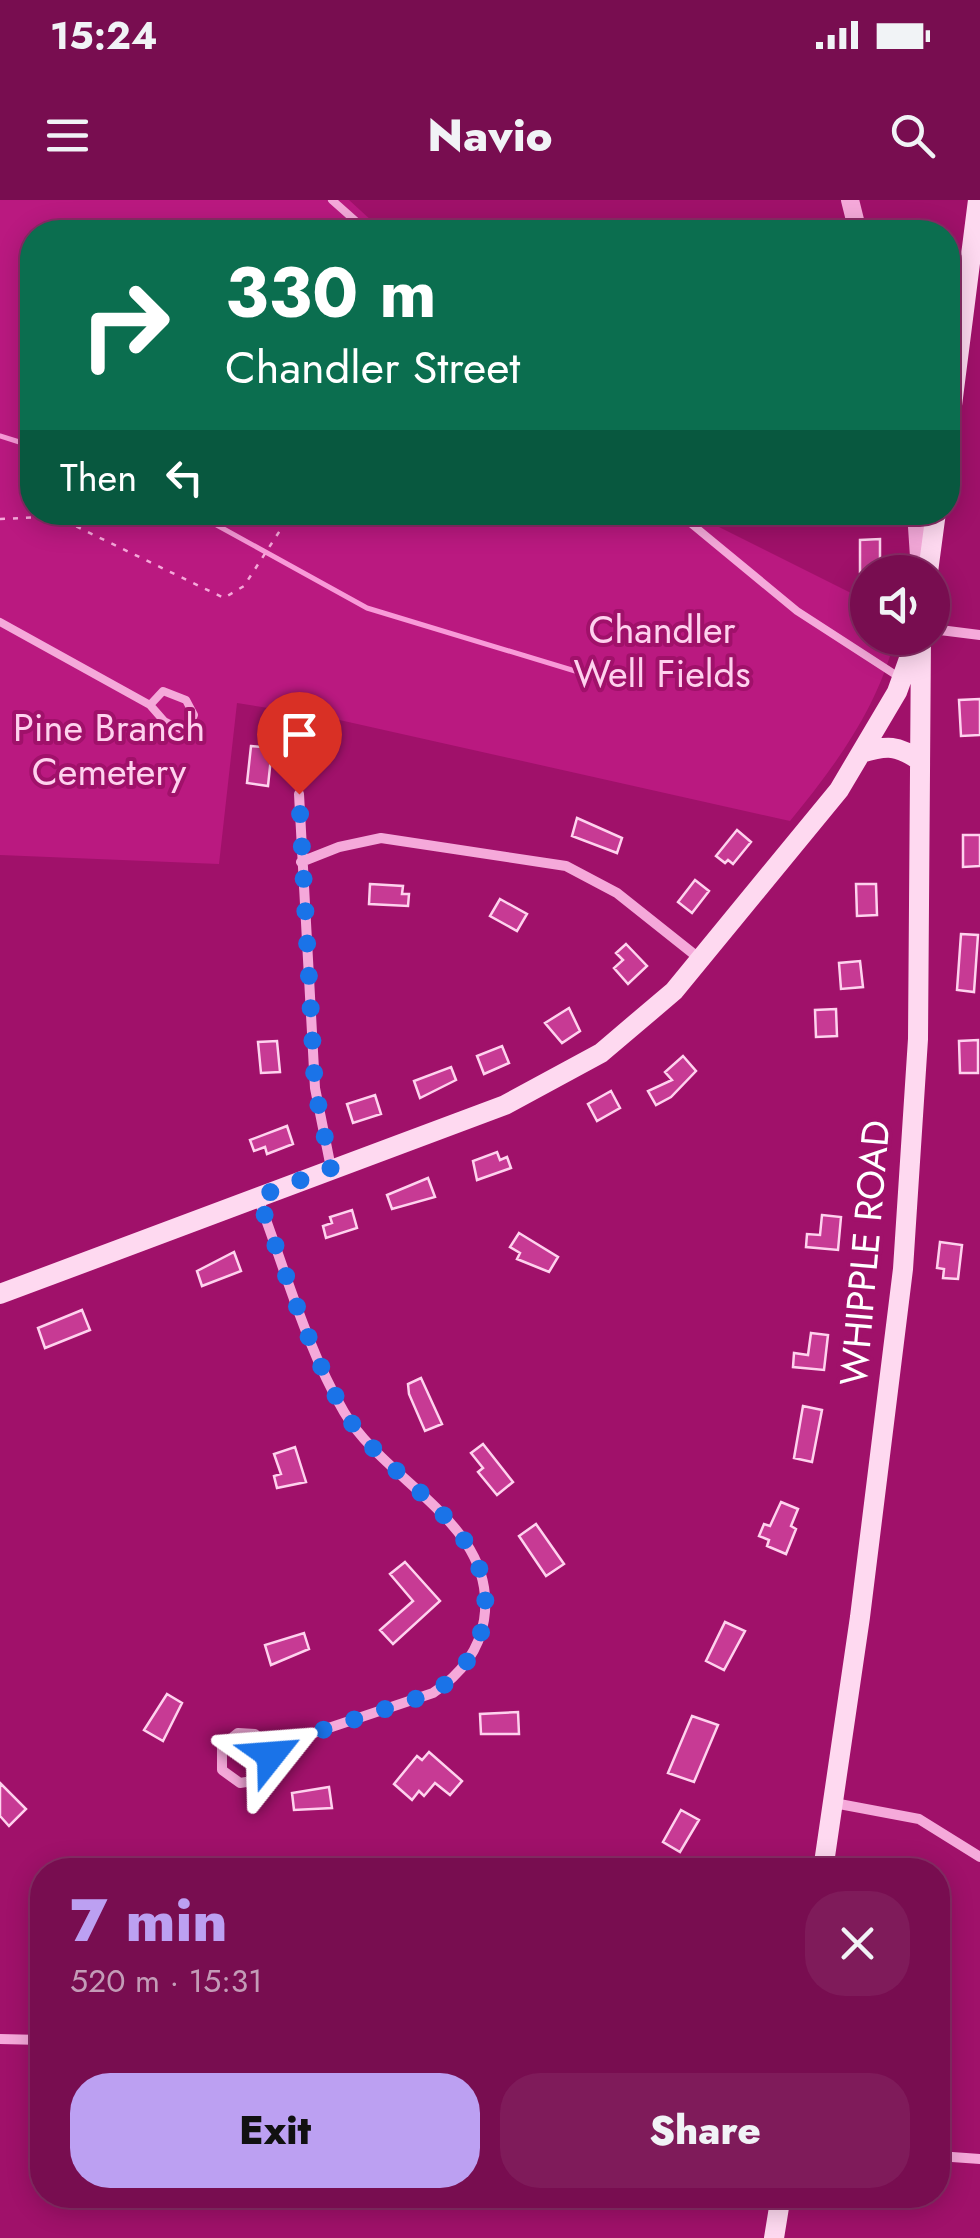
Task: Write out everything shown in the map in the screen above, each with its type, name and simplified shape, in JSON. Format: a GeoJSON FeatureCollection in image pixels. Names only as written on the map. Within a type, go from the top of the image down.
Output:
{"type":"FeatureCollection","features":[{"type":"Feature","properties":{"kind":"main road"},"geometry":{"type":"LineString","coordinates":[[960,362],[975,269],[978,200]]}},
{"type":"Feature","properties":{"kind":"main road"},"geometry":{"type":"LineString","coordinates":[[930,555],[934,525]]}},
{"type":"Feature","properties":{"kind":"main road"},"geometry":{"type":"LineString","coordinates":[[0,1294],[505,1105],[555,1081],[630,1031],[701,960],[839,790],[912,655]]}},
{"type":"Feature","properties":{"kind":"main road","name":"WHIPPLE ROAD"},"geometry":{"type":"LineString","coordinates":[[825,1858],[903,1269],[918,1039],[919,655]]}},
{"type":"Feature","properties":{"kind":"main road"},"geometry":{"type":"LineString","coordinates":[[861,753],[886,746],[903,748],[920,761]]}},
{"type":"Feature","properties":{"kind":"main road"},"geometry":{"type":"LineString","coordinates":[[774,2238],[778,2208]]}},
{"type":"Feature","properties":{"kind":"street"},"geometry":{"type":"LineString","coordinates":[[917,525],[919,555]]}},
{"type":"Feature","properties":{"kind":"street"},"geometry":{"type":"LineString","coordinates":[[950,632],[980,635]]}},
{"type":"Feature","properties":{"kind":"street"},"geometry":{"type":"LineString","coordinates":[[299,794],[315,1088],[331,1168]]}},
{"type":"Feature","properties":{"kind":"street"},"geometry":{"type":"LineString","coordinates":[[301,862],[339,847],[381,838],[566,866],[616,893],[701,960]]}},
{"type":"Feature","properties":{"kind":"street"},"geometry":{"type":"LineString","coordinates":[[258,1197],[324,1373],[344,1412],[373,1452],[450,1522],[472,1550],[485,1600],[474,1652],[455,1676],[433,1693],[269,1748]]}},
{"type":"Feature","properties":{"kind":"street"},"geometry":{"type":"LineString","coordinates":[[238,1733],[255,1734],[269,1748],[270,1764],[258,1780],[240,1783],[222,1770],[222,1746],[238,1733]]}},
{"type":"Feature","properties":{"kind":"street"},"geometry":{"type":"LineString","coordinates":[[833,1803],[919,1819],[980,1857]]}},
{"type":"Feature","properties":{"kind":"street"},"geometry":{"type":"LineString","coordinates":[[0,2039],[30,2040]]}},
{"type":"Feature","properties":{"kind":"street"},"geometry":{"type":"LineString","coordinates":[[950,2157],[980,2159]]}},
{"type":"Feature","properties":{"kind":"lane"},"geometry":{"type":"LineString","coordinates":[[332,200],[354,220]]}},
{"type":"Feature","properties":{"kind":"lane"},"geometry":{"type":"LineString","coordinates":[[694,525],[797,611],[902,679]]}},
{"type":"Feature","properties":{"kind":"lane"},"geometry":{"type":"LineString","coordinates":[[0,622],[150,705],[164,721],[186,732],[194,715],[186,700],[163,691],[150,705]]}},
{"type":"Feature","properties":{"kind":"path"},"geometry":{"type":"LineString","coordinates":[[72,525],[161,564],[213,596],[234,596],[284,525]]}},
{"type":"Feature","properties":{"kind":"green space","name":"Chandler Well Fields"},"geometry":{"type":"Polygon","coordinates":[[[0,200],[349,200],[371,220],[20,220],[20,525],[715,525],[850,592],[850,655],[890,655],[878,688],[853,735],[790,821],[335,719],[237,703],[219,864],[0,855],[0,200]]]}},
{"type":"Feature","properties":{"kind":"building"},"geometry":{"type":"Polygon","coordinates":[[[880,539],[880,555],[860,555],[860,540],[880,539]]]}},
{"type":"Feature","properties":{"kind":"building"},"geometry":{"type":"Polygon","coordinates":[[[980,699],[980,735],[961,736],[959,700],[980,699]]]}},
{"type":"Feature","properties":{"kind":"building"},"geometry":{"type":"Polygon","coordinates":[[[251,746],[272,748],[268,786],[247,783],[251,746]]]}},
{"type":"Feature","properties":{"kind":"building"},"geometry":{"type":"Polygon","coordinates":[[[577,818],[622,838],[617,853],[572,836],[577,818]]]}},
{"type":"Feature","properties":{"kind":"building"},"geometry":{"type":"Polygon","coordinates":[[[737,830],[751,842],[733,864],[728,860],[725,863],[716,856],[737,830]]]}},
{"type":"Feature","properties":{"kind":"building"},"geometry":{"type":"Polygon","coordinates":[[[963,835],[980,835],[980,866],[963,867],[963,835]]]}},
{"type":"Feature","properties":{"kind":"building"},"geometry":{"type":"Polygon","coordinates":[[[695,880],[709,891],[692,913],[678,902],[695,880]]]}},
{"type":"Feature","properties":{"kind":"building"},"geometry":{"type":"Polygon","coordinates":[[[370,884],[403,886],[402,894],[409,894],[408,906],[369,904],[370,884]]]}},
{"type":"Feature","properties":{"kind":"building"},"geometry":{"type":"Polygon","coordinates":[[[856,884],[876,884],[877,915],[857,916],[856,884]]]}},
{"type":"Feature","properties":{"kind":"building"},"geometry":{"type":"Polygon","coordinates":[[[500,899],[527,914],[517,931],[490,916],[500,899]]]}},
{"type":"Feature","properties":{"kind":"building"},"geometry":{"type":"Polygon","coordinates":[[[961,934],[978,935],[974,992],[957,990],[961,934]]]}},
{"type":"Feature","properties":{"kind":"building"},"geometry":{"type":"Polygon","coordinates":[[[626,944],[647,966],[628,984],[614,968],[623,960],[616,953],[626,944]]]}},
{"type":"Feature","properties":{"kind":"building"},"geometry":{"type":"Polygon","coordinates":[[[860,961],[863,987],[841,989],[839,963],[860,961]]]}},
{"type":"Feature","properties":{"kind":"building"},"geometry":{"type":"Polygon","coordinates":[[[569,1008],[580,1031],[562,1043],[545,1023],[569,1008]]]}},
{"type":"Feature","properties":{"kind":"building"},"geometry":{"type":"Polygon","coordinates":[[[836,1009],[837,1036],[816,1037],[815,1010],[836,1009]]]}},
{"type":"Feature","properties":{"kind":"building"},"geometry":{"type":"Polygon","coordinates":[[[978,1040],[978,1073],[960,1073],[959,1041],[978,1040]]]}},
{"type":"Feature","properties":{"kind":"building"},"geometry":{"type":"Polygon","coordinates":[[[277,1041],[280,1072],[261,1073],[258,1042],[277,1041]]]}},
{"type":"Feature","properties":{"kind":"building"},"geometry":{"type":"Polygon","coordinates":[[[502,1046],[509,1063],[484,1074],[477,1056],[502,1046]]]}},
{"type":"Feature","properties":{"kind":"building"},"geometry":{"type":"Polygon","coordinates":[[[683,1056],[696,1071],[671,1097],[656,1105],[648,1091],[672,1080],[665,1072],[683,1056]]]}},
{"type":"Feature","properties":{"kind":"building"},"geometry":{"type":"Polygon","coordinates":[[[451,1067],[456,1080],[420,1098],[414,1081],[451,1067]]]}},
{"type":"Feature","properties":{"kind":"building"},"geometry":{"type":"Polygon","coordinates":[[[611,1091],[620,1108],[597,1121],[588,1104],[611,1091]]]}},
{"type":"Feature","properties":{"kind":"building"},"geometry":{"type":"Polygon","coordinates":[[[375,1095],[381,1114],[353,1123],[347,1104],[375,1095]]]}},
{"type":"Feature","properties":{"kind":"building"},"geometry":{"type":"Polygon","coordinates":[[[287,1126],[293,1144],[267,1154],[265,1147],[254,1151],[250,1140],[287,1126]]]}},
{"type":"Feature","properties":{"kind":"building"},"geometry":{"type":"Polygon","coordinates":[[[497,1152],[500,1160],[507,1157],[511,1168],[477,1180],[473,1161],[497,1152]]]}},
{"type":"Feature","properties":{"kind":"building"},"geometry":{"type":"Polygon","coordinates":[[[428,1178],[435,1197],[392,1209],[387,1195],[428,1178]]]}},
{"type":"Feature","properties":{"kind":"building"},"geometry":{"type":"Polygon","coordinates":[[[352,1210],[357,1228],[326,1238],[323,1226],[332,1223],[330,1217],[352,1210]]]}},
{"type":"Feature","properties":{"kind":"building"},"geometry":{"type":"Polygon","coordinates":[[[822,1215],[841,1217],[838,1250],[806,1247],[807,1234],[820,1235],[822,1215]]]}},
{"type":"Feature","properties":{"kind":"building"},"geometry":{"type":"Polygon","coordinates":[[[519,1233],[558,1257],[549,1272],[517,1259],[520,1253],[510,1247],[519,1233]]]}},
{"type":"Feature","properties":{"kind":"building"},"geometry":{"type":"Polygon","coordinates":[[[940,1242],[962,1245],[958,1279],[943,1278],[944,1269],[937,1268],[940,1242]]]}},
{"type":"Feature","properties":{"kind":"building"},"geometry":{"type":"Polygon","coordinates":[[[234,1252],[241,1271],[202,1286],[197,1271],[234,1252]]]}},
{"type":"Feature","properties":{"kind":"building"},"geometry":{"type":"Polygon","coordinates":[[[82,1310],[90,1330],[45,1348],[38,1328],[82,1310]]]}},
{"type":"Feature","properties":{"kind":"building"},"geometry":{"type":"Polygon","coordinates":[[[811,1333],[828,1335],[824,1370],[793,1367],[794,1353],[808,1355],[811,1333]]]}},
{"type":"Feature","properties":{"kind":"building"},"geometry":{"type":"Polygon","coordinates":[[[421,1378],[442,1424],[425,1431],[408,1384],[421,1378]]]}},
{"type":"Feature","properties":{"kind":"building"},"geometry":{"type":"Polygon","coordinates":[[[803,1406],[822,1410],[812,1462],[794,1458],[803,1406]]]}},
{"type":"Feature","properties":{"kind":"building"},"geometry":{"type":"Polygon","coordinates":[[[483,1444],[513,1482],[497,1495],[478,1472],[483,1468],[471,1453],[483,1444]]]}},
{"type":"Feature","properties":{"kind":"building"},"geometry":{"type":"Polygon","coordinates":[[[295,1447],[306,1482],[277,1488],[274,1476],[281,1474],[274,1454],[295,1447]]]}},
{"type":"Feature","properties":{"kind":"building"},"geometry":{"type":"Polygon","coordinates":[[[781,1502],[798,1509],[791,1526],[796,1529],[786,1554],[767,1546],[769,1540],[759,1536],[764,1524],[770,1526],[781,1502]]]}},
{"type":"Feature","properties":{"kind":"building"},"geometry":{"type":"Polygon","coordinates":[[[536,1524],[564,1564],[546,1576],[519,1536],[536,1524]]]}},
{"type":"Feature","properties":{"kind":"building"},"geometry":{"type":"Polygon","coordinates":[[[405,1562],[440,1601],[393,1644],[380,1630],[413,1601],[390,1574],[405,1562]]]}},
{"type":"Feature","properties":{"kind":"building"},"geometry":{"type":"Polygon","coordinates":[[[725,1622],[745,1631],[724,1670],[706,1661],[725,1622]]]}},
{"type":"Feature","properties":{"kind":"building"},"geometry":{"type":"Polygon","coordinates":[[[304,1633],[309,1649],[271,1665],[265,1645],[304,1633]]]}},
{"type":"Feature","properties":{"kind":"building"},"geometry":{"type":"Polygon","coordinates":[[[167,1694],[182,1703],[163,1741],[144,1730],[167,1694]]]}},
{"type":"Feature","properties":{"kind":"building"},"geometry":{"type":"Polygon","coordinates":[[[518,1712],[519,1734],[481,1734],[480,1714],[518,1712]]]}},
{"type":"Feature","properties":{"kind":"building"},"geometry":{"type":"Polygon","coordinates":[[[692,1716],[718,1725],[694,1782],[668,1773],[692,1716]]]}},
{"type":"Feature","properties":{"kind":"building"},"geometry":{"type":"Polygon","coordinates":[[[429,1752],[462,1781],[450,1795],[435,1783],[424,1796],[419,1791],[412,1800],[394,1784],[417,1756],[422,1760],[429,1752]]]}},
{"type":"Feature","properties":{"kind":"building"},"geometry":{"type":"Polygon","coordinates":[[[0,1783],[26,1809],[9,1826],[0,1816],[0,1783]]]}},
{"type":"Feature","properties":{"kind":"building"},"geometry":{"type":"Polygon","coordinates":[[[329,1787],[332,1808],[294,1810],[292,1793],[329,1787]]]}},
{"type":"Feature","properties":{"kind":"building"},"geometry":{"type":"Polygon","coordinates":[[[681,1810],[699,1820],[680,1852],[663,1842],[681,1810]]]}},
{"type":"Feature","properties":{"kind":"waterway"},"geometry":{"type":"LineString","coordinates":[[0,436],[20,442]]}},
{"type":"Feature","properties":{"kind":"waterway"},"geometry":{"type":"LineString","coordinates":[[217,525],[367,608],[618,684]]}},
{"type":"Feature","properties":{"kind":"route"},"geometry":{"type":"LineString","coordinates":[[271,1755],[269,1748],[433,1693],[455,1676],[474,1652],[485,1612],[485,1588],[472,1550],[450,1522],[373,1452],[338,1400],[324,1373],[258,1197],[331,1168],[315,1088],[299,794]]}},
{"type":"Feature","properties":{"kind":"park label","name":"Pine Branch Cemetery"},"geometry":{"type":"Point","coordinates":[109,750]}}]}
